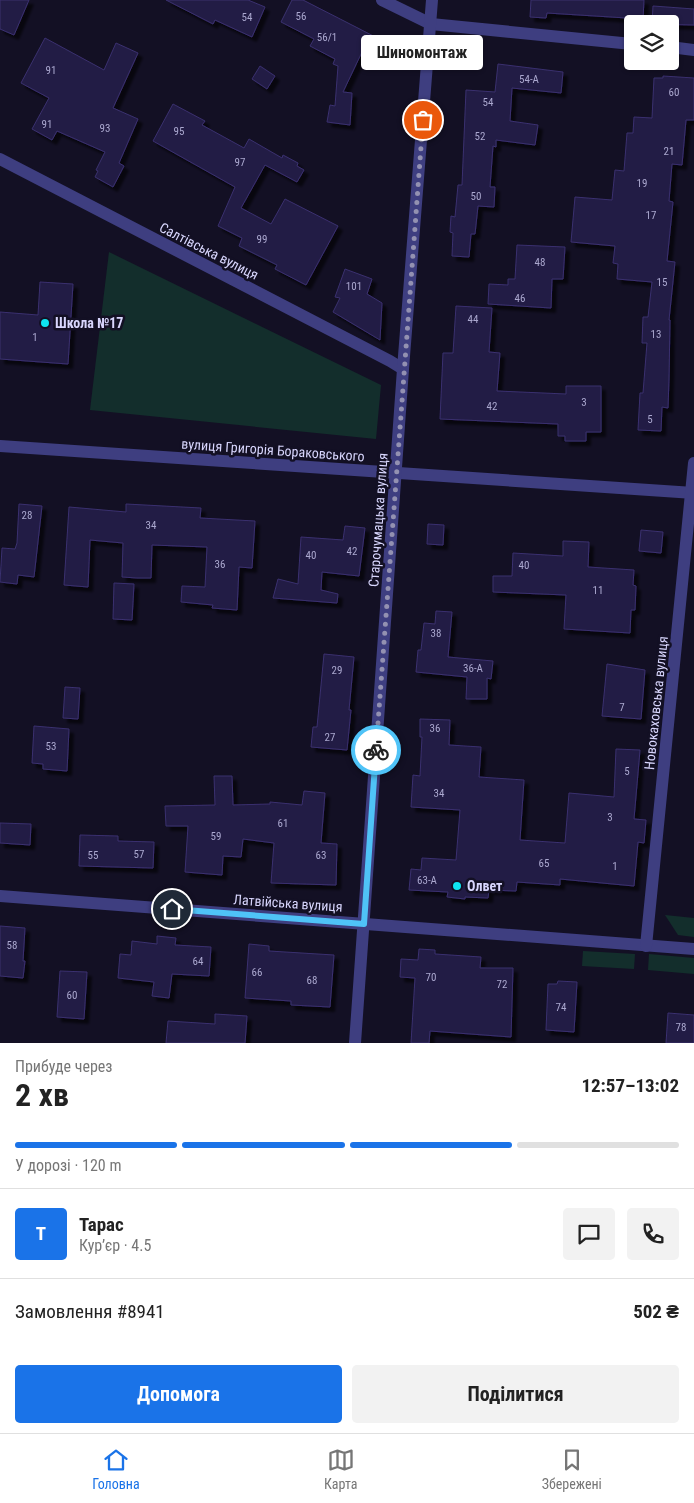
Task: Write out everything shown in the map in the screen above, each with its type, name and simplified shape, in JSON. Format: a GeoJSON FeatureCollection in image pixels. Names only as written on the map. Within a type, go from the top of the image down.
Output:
{"type":"FeatureCollection","features":[{"type":"Feature","properties":{"kind":"street"},"geometry":{"type":"LineString","coordinates":[[382,0],[430,24],[624,43]]}},
{"type":"Feature","properties":{"kind":"street","name":"Старочумацька вулиця"},"geometry":{"type":"LineString","coordinates":[[356,1043],[432,0]]}},
{"type":"Feature","properties":{"kind":"street"},"geometry":{"type":"LineString","coordinates":[[679,48],[694,50]]}},
{"type":"Feature","properties":{"kind":"street","name":"Салтівська вулиця"},"geometry":{"type":"LineString","coordinates":[[0,159],[404,369]]}},
{"type":"Feature","properties":{"kind":"street","name":"вулиця Григорія Бораковського"},"geometry":{"type":"LineString","coordinates":[[0,446],[693,493]]}},
{"type":"Feature","properties":{"kind":"street","name":"Новокаховська вулиця"},"geometry":{"type":"LineString","coordinates":[[646,946],[693,493],[694,462]]}},
{"type":"Feature","properties":{"kind":"street","name":"Латвійська вулиця"},"geometry":{"type":"LineString","coordinates":[[0,896],[694,949]]}},
{"type":"Feature","properties":{"kind":"green space"},"geometry":{"type":"Polygon","coordinates":[[[109,252],[381,385],[376,439],[90,410],[109,252]]]}},
{"type":"Feature","properties":{"kind":"green space"},"geometry":{"type":"Polygon","coordinates":[[[665,915],[694,918],[694,937],[678,935],[665,915]]]}},
{"type":"Feature","properties":{"kind":"green space"},"geometry":{"type":"Polygon","coordinates":[[[583,951],[635,954],[634,969],[582,966],[583,951]]]}},
{"type":"Feature","properties":{"kind":"green space"},"geometry":{"type":"Polygon","coordinates":[[[649,954],[694,958],[694,974],[648,970],[649,954]]]}},
{"type":"Feature","properties":{"kind":"building"},"geometry":{"type":"Polygon","coordinates":[[[0,0],[29,0],[14,35],[0,29],[0,0]]]}},
{"type":"Feature","properties":{"kind":"building"},"geometry":{"type":"Polygon","coordinates":[[[166,0],[248,0],[265,7],[252,37],[215,20],[213,24],[166,0]]]}},
{"type":"Feature","properties":{"kind":"building"},"geometry":{"type":"Polygon","coordinates":[[[292,0],[303,0],[391,45],[382,63],[362,52],[343,92],[352,93],[350,125],[327,122],[330,105],[335,106],[338,66],[333,64],[335,59],[310,46],[314,39],[281,22],[292,0]]]}},
{"type":"Feature","properties":{"kind":"building"},"geometry":{"type":"Polygon","coordinates":[[[531,0],[644,0],[643,15],[624,15],[624,18],[547,13],[546,18],[530,17],[531,0]]]}},
{"type":"Feature","properties":{"kind":"building"},"geometry":{"type":"Polygon","coordinates":[[[653,6],[694,9],[694,25],[679,25],[679,15],[652,15],[653,6]]]}},
{"type":"Feature","properties":{"kind":"building"},"geometry":{"type":"Polygon","coordinates":[[[45,38],[104,70],[116,43],[138,53],[113,108],[138,119],[119,163],[124,166],[113,187],[95,177],[98,171],[96,170],[105,152],[57,131],[52,140],[32,129],[49,98],[21,83],[45,38]]]}},
{"type":"Feature","properties":{"kind":"building"},"geometry":{"type":"Polygon","coordinates":[[[498,64],[563,72],[561,93],[512,88],[510,121],[538,125],[535,145],[496,140],[496,147],[493,146],[490,187],[495,187],[494,207],[478,206],[475,234],[471,234],[469,257],[452,256],[453,233],[450,232],[451,216],[455,217],[458,185],[462,185],[466,90],[495,92],[498,64]]]}},
{"type":"Feature","properties":{"kind":"building"},"geometry":{"type":"Polygon","coordinates":[[[260,66],[275,76],[267,89],[252,79],[260,66]]]}},
{"type":"Feature","properties":{"kind":"building"},"geometry":{"type":"Polygon","coordinates":[[[663,76],[694,78],[694,120],[686,120],[682,165],[672,164],[669,201],[673,202],[667,261],[675,262],[669,320],[668,408],[662,407],[661,431],[638,430],[640,393],[643,393],[647,343],[642,343],[643,317],[648,317],[652,282],[617,279],[618,264],[613,263],[615,246],[571,242],[575,197],[612,200],[615,170],[624,171],[627,133],[633,133],[634,117],[652,118],[654,78],[663,78],[663,76]]]}},
{"type":"Feature","properties":{"kind":"building"},"geometry":{"type":"Polygon","coordinates":[[[173,104],[205,121],[202,125],[244,148],[249,139],[282,158],[283,155],[298,163],[297,166],[304,170],[297,182],[265,165],[241,208],[271,224],[285,199],[338,226],[306,285],[275,269],[277,265],[239,246],[242,238],[218,226],[235,187],[153,141],[173,104]]]}},
{"type":"Feature","properties":{"kind":"building"},"geometry":{"type":"Polygon","coordinates":[[[517,245],[565,247],[563,279],[552,279],[551,308],[488,304],[489,284],[508,285],[508,279],[515,279],[517,245]]]}},
{"type":"Feature","properties":{"kind":"building"},"geometry":{"type":"Polygon","coordinates":[[[345,269],[372,279],[367,294],[382,303],[380,340],[333,312],[340,298],[335,297],[345,269]]]}},
{"type":"Feature","properties":{"kind":"building"},"geometry":{"type":"Polygon","coordinates":[[[40,282],[73,284],[68,364],[0,359],[0,312],[38,315],[40,282]]]}},
{"type":"Feature","properties":{"kind":"building"},"geometry":{"type":"Polygon","coordinates":[[[456,306],[492,308],[489,352],[500,353],[497,391],[566,394],[566,386],[601,386],[601,432],[586,432],[586,441],[565,441],[565,436],[558,436],[558,424],[440,419],[443,353],[453,353],[456,306]]]}},
{"type":"Feature","properties":{"kind":"building"},"geometry":{"type":"Polygon","coordinates":[[[19,504],[42,506],[34,577],[18,575],[17,584],[0,582],[2,548],[15,549],[17,543],[19,504]]]}},
{"type":"Feature","properties":{"kind":"building"},"geometry":{"type":"Polygon","coordinates":[[[126,504],[201,508],[200,518],[255,521],[252,568],[239,567],[237,610],[212,608],[213,605],[181,602],[182,586],[205,587],[207,547],[152,545],[151,578],[137,578],[122,577],[123,543],[90,540],[88,587],[64,585],[69,507],[126,512],[126,504]]]}},
{"type":"Feature","properties":{"kind":"building"},"geometry":{"type":"Polygon","coordinates":[[[428,524],[444,525],[443,545],[427,544],[428,524]]]}},
{"type":"Feature","properties":{"kind":"building"},"geometry":{"type":"Polygon","coordinates":[[[345,526],[365,528],[359,576],[322,572],[321,590],[338,594],[337,603],[273,598],[278,579],[298,584],[301,537],[343,540],[345,526]]]}},
{"type":"Feature","properties":{"kind":"building"},"geometry":{"type":"Polygon","coordinates":[[[641,530],[663,532],[661,553],[639,551],[641,530]]]}},
{"type":"Feature","properties":{"kind":"building"},"geometry":{"type":"Polygon","coordinates":[[[563,541],[589,542],[588,567],[634,570],[633,585],[636,586],[635,610],[631,610],[630,633],[564,629],[566,595],[493,592],[493,576],[512,576],[513,553],[563,556],[563,541]]]}},
{"type":"Feature","properties":{"kind":"building"},"geometry":{"type":"Polygon","coordinates":[[[114,583],[134,584],[132,620],[113,619],[114,583]]]}},
{"type":"Feature","properties":{"kind":"building"},"geometry":{"type":"Polygon","coordinates":[[[436,611],[452,612],[448,657],[493,661],[491,679],[487,678],[487,699],[466,699],[467,677],[416,672],[418,650],[421,650],[424,623],[435,624],[436,611]]]}},
{"type":"Feature","properties":{"kind":"building"},"geometry":{"type":"Polygon","coordinates":[[[324,654],[354,657],[347,750],[311,747],[313,727],[317,727],[324,654]]]}},
{"type":"Feature","properties":{"kind":"building"},"geometry":{"type":"Polygon","coordinates":[[[607,664],[645,670],[641,719],[602,716],[607,664]]]}},
{"type":"Feature","properties":{"kind":"building"},"geometry":{"type":"Polygon","coordinates":[[[65,687],[80,688],[78,719],[63,718],[65,687]]]}},
{"type":"Feature","properties":{"kind":"building"},"geometry":{"type":"Polygon","coordinates":[[[420,719],[450,720],[449,745],[481,747],[479,777],[524,780],[520,840],[565,843],[569,793],[614,797],[616,749],[640,750],[634,819],[646,820],[644,843],[638,842],[634,886],[560,879],[560,885],[517,882],[516,891],[489,890],[488,898],[465,897],[465,899],[447,897],[448,892],[409,890],[411,869],[421,870],[422,858],[456,860],[460,810],[411,807],[413,775],[420,776],[422,737],[420,737],[420,719]]]}},
{"type":"Feature","properties":{"kind":"building"},"geometry":{"type":"Polygon","coordinates":[[[34,726],[69,729],[67,771],[43,769],[43,764],[32,763],[34,726]]]}},
{"type":"Feature","properties":{"kind":"building"},"geometry":{"type":"Polygon","coordinates":[[[214,776],[232,776],[233,805],[270,804],[270,802],[302,805],[304,791],[325,793],[321,843],[337,844],[336,885],[271,883],[274,843],[243,839],[241,857],[223,856],[222,875],[185,872],[188,826],[166,826],[165,806],[215,805],[214,776]]]}},
{"type":"Feature","properties":{"kind":"building"},"geometry":{"type":"Polygon","coordinates":[[[0,823],[31,824],[30,845],[0,843],[0,823]]]}},
{"type":"Feature","properties":{"kind":"building"},"geometry":{"type":"Polygon","coordinates":[[[80,835],[118,836],[118,841],[154,842],[153,868],[79,866],[80,835]]]}},
{"type":"Feature","properties":{"kind":"building"},"geometry":{"type":"Polygon","coordinates":[[[0,926],[25,928],[23,978],[0,976],[0,926]]]}},
{"type":"Feature","properties":{"kind":"building"},"geometry":{"type":"Polygon","coordinates":[[[157,936],[176,938],[175,945],[211,947],[209,976],[172,974],[169,998],[152,996],[154,982],[118,978],[120,954],[131,955],[132,941],[157,944],[157,936]]]}},
{"type":"Feature","properties":{"kind":"building"},"geometry":{"type":"Polygon","coordinates":[[[249,944],[269,946],[269,951],[334,955],[330,1007],[291,1005],[291,1001],[245,998],[249,944]]]}},
{"type":"Feature","properties":{"kind":"building"},"geometry":{"type":"Polygon","coordinates":[[[419,949],[435,950],[435,954],[481,957],[480,968],[513,968],[511,1037],[430,1031],[429,1043],[411,1043],[415,978],[400,977],[401,959],[418,960],[419,949]]]}},
{"type":"Feature","properties":{"kind":"building"},"geometry":{"type":"Polygon","coordinates":[[[60,971],[87,972],[84,1019],[57,1017],[60,971]]]}},
{"type":"Feature","properties":{"kind":"building"},"geometry":{"type":"Polygon","coordinates":[[[558,981],[577,982],[574,1032],[546,1030],[548,984],[557,984],[558,981]]]}},
{"type":"Feature","properties":{"kind":"building"},"geometry":{"type":"Polygon","coordinates":[[[668,1013],[694,1015],[694,1043],[666,1043],[668,1013]]]}},
{"type":"Feature","properties":{"kind":"building"},"geometry":{"type":"Polygon","coordinates":[[[215,1014],[247,1016],[245,1043],[166,1043],[168,1021],[215,1024],[215,1014]]]}},
{"type":"Feature","properties":{"kind":"way so far"},"geometry":{"type":"LineString","coordinates":[[376,750],[423,120]]}},
{"type":"Feature","properties":{"kind":"place","name":"Шиномонтаж"},"geometry":{"type":"Point","coordinates":[423,120]}},
{"type":"Feature","properties":{"kind":"place","name":"Школа №17"},"geometry":{"type":"Point","coordinates":[45,323]}},
{"type":"Feature","properties":{"kind":"place","name":"Олвет"},"geometry":{"type":"Point","coordinates":[457,886]}},
{"type":"Feature","properties":{"kind":"route"},"geometry":{"type":"LineString","coordinates":[[172,909],[364,924],[376,750]]}}]}
